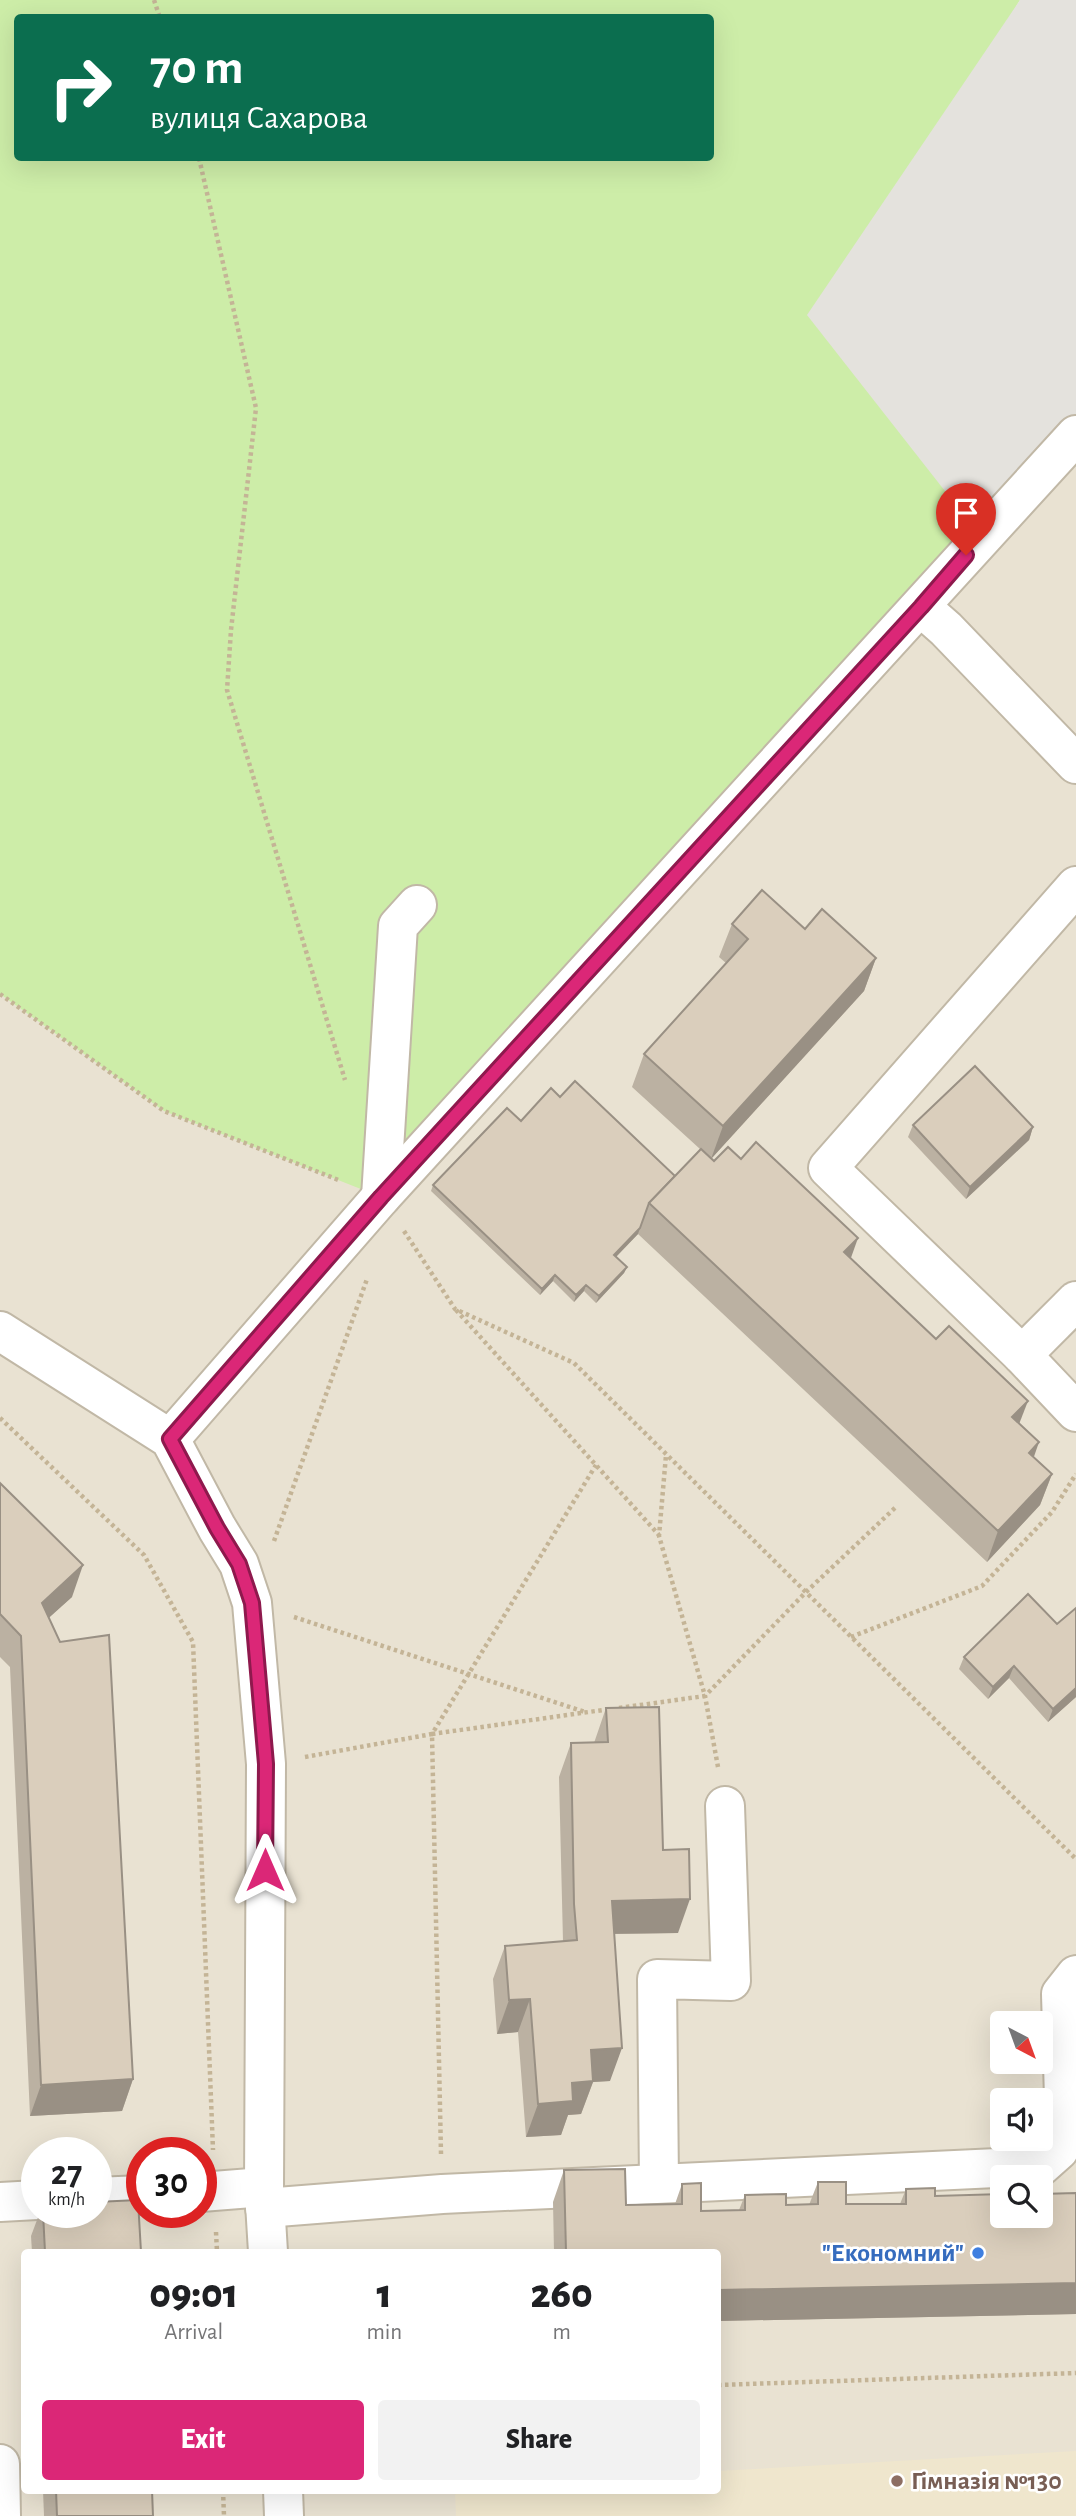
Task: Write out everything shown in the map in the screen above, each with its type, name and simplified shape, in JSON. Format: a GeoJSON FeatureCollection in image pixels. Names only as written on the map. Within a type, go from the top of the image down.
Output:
{"type":"FeatureCollection","features":[{"type":"Feature","properties":{"kind":"street"},"geometry":{"type":"LineString","coordinates":[[170,1439],[390,1210],[981,537],[1076,435]]}},
{"type":"Feature","properties":{"kind":"street"},"geometry":{"type":"LineString","coordinates":[[921,607],[946,629],[1076,764]]}},
{"type":"Feature","properties":{"kind":"street"},"geometry":{"type":"LineString","coordinates":[[1076,886],[828,1168],[1022,1355],[1076,1412]]}},
{"type":"Feature","properties":{"kind":"street"},"geometry":{"type":"LineString","coordinates":[[390,1210],[398,926],[417,905]]}},
{"type":"Feature","properties":{"kind":"street"},"geometry":{"type":"LineString","coordinates":[[1022,1355],[1076,1301]]}},
{"type":"Feature","properties":{"kind":"street"},"geometry":{"type":"LineString","coordinates":[[0,1331],[170,1439],[239,1564],[252,1603],[266,1764],[265,2197],[268,2249]]}},
{"type":"Feature","properties":{"kind":"street"},"geometry":{"type":"LineString","coordinates":[[659,2183],[657,1979],[731,1981],[725,1806]]}},
{"type":"Feature","properties":{"kind":"street"},"geometry":{"type":"LineString","coordinates":[[217,2193],[265,2197],[442,2193],[1041,2166],[1059,2150],[1065,2133],[1061,1994],[1076,1975]]}},
{"type":"Feature","properties":{"kind":"street"},"geometry":{"type":"LineString","coordinates":[[0,2202],[21,2201]]}},
{"type":"Feature","properties":{"kind":"street"},"geometry":{"type":"LineString","coordinates":[[0,2464],[1,2516]]}},
{"type":"Feature","properties":{"kind":"street"},"geometry":{"type":"LineString","coordinates":[[283,2494],[284,2516]]}},
{"type":"Feature","properties":{"kind":"path"},"geometry":{"type":"LineString","coordinates":[[200,161],[256,408],[231,630],[227,690],[349,1090]]}},
{"type":"Feature","properties":{"kind":"path"},"geometry":{"type":"LineString","coordinates":[[0,994],[164,1111],[390,1210],[455,1309],[660,1536]]}},
{"type":"Feature","properties":{"kind":"path"},"geometry":{"type":"LineString","coordinates":[[368,1276],[252,1603],[586,1713]]}},
{"type":"Feature","properties":{"kind":"path"},"geometry":{"type":"LineString","coordinates":[[455,1309],[574,1363],[1076,1859]]}},
{"type":"Feature","properties":{"kind":"path"},"geometry":{"type":"LineString","coordinates":[[0,1418],[144,1555],[193,1642],[206,2137]]}},
{"type":"Feature","properties":{"kind":"path"},"geometry":{"type":"LineString","coordinates":[[666,1455],[660,1536],[705,1696],[725,1806]]}},
{"type":"Feature","properties":{"kind":"path"},"geometry":{"type":"LineString","coordinates":[[442,2193],[432,1734],[596,1465]]}},
{"type":"Feature","properties":{"kind":"path"},"geometry":{"type":"LineString","coordinates":[[851,1637],[982,1586],[1052,1512],[1076,1474]]}},
{"type":"Feature","properties":{"kind":"path"},"geometry":{"type":"LineString","coordinates":[[266,1764],[432,1734],[705,1696],[806,1592],[897,1506]]}},
{"type":"Feature","properties":{"kind":"path"},"geometry":{"type":"LineString","coordinates":[[213,2228],[216,2249]]}},
{"type":"Feature","properties":{"kind":"path"},"geometry":{"type":"LineString","coordinates":[[721,2385],[1076,2373]]}},
{"type":"Feature","properties":{"kind":"path"},"geometry":{"type":"LineString","coordinates":[[223,2494],[224,2516]]}},
{"type":"Feature","properties":{"kind":"shaded area"},"geometry":{"type":"Polygon","coordinates":[[[1020,0],[1076,0],[1076,435],[981,537],[807,315],[1020,0]]]}},
{"type":"Feature","properties":{"kind":"shaded area"},"geometry":{"type":"Polygon","coordinates":[[[1076,435],[1076,2516],[0,2516],[0,994],[63,1038],[1076,435]]]}},
{"type":"Feature","properties":{"kind":"shaded area","name":"Гімназія №130"},"geometry":{"type":"Polygon","coordinates":[[[1076,2451],[1076,2516],[456,2516],[455,2494],[721,2494],[721,2471],[1076,2451]]]}},
{"type":"Feature","properties":{"kind":"green space"},"geometry":{"type":"Polygon","coordinates":[[[0,0],[1020,0],[1003,28],[981,537],[381,1197],[164,1111],[0,994],[0,0]]]}},
{"type":"Feature","properties":{"kind":"building"},"geometry":{"type":"Polygon","coordinates":[[[762,890],[805,929],[822,909],[876,958],[723,1126],[644,1054],[748,939],[732,924],[762,890]]]}},
{"type":"Feature","properties":{"kind":"building"},"geometry":{"type":"Polygon","coordinates":[[[975,1066],[1033,1127],[970,1187],[913,1125],[975,1066]]]}},
{"type":"Feature","properties":{"kind":"building"},"geometry":{"type":"Polygon","coordinates":[[[575,1081],[675,1176],[649,1203],[640,1228],[614,1255],[627,1267],[599,1296],[586,1285],[576,1295],[555,1275],[542,1289],[433,1185],[507,1108],[521,1121],[551,1088],[560,1097],[575,1081]]]}},
{"type":"Feature","properties":{"kind":"building"},"geometry":{"type":"Polygon","coordinates":[[[756,1142],[858,1238],[844,1252],[936,1339],[949,1326],[1028,1401],[1012,1417],[1039,1442],[1029,1453],[1052,1474],[998,1531],[649,1203],[701,1149],[714,1161],[728,1147],[741,1159],[756,1142]]]}},
{"type":"Feature","properties":{"kind":"building"},"geometry":{"type":"Polygon","coordinates":[[[0,1483],[83,1565],[42,1603],[60,1642],[109,1635],[133,2079],[41,2085],[21,1636],[0,1614],[0,1483]]]}},
{"type":"Feature","properties":{"kind":"building"},"geometry":{"type":"Polygon","coordinates":[[[1028,1594],[1057,1624],[1076,1608],[1076,1688],[1053,1709],[1014,1666],[993,1687],[964,1657],[1028,1594]]]}},
{"type":"Feature","properties":{"kind":"building"},"geometry":{"type":"Polygon","coordinates":[[[659,1707],[663,1850],[689,1849],[690,1899],[612,1901],[622,2048],[591,2050],[593,2081],[572,2083],[573,2101],[538,2104],[530,1999],[509,2000],[505,1946],[577,1940],[571,1743],[608,1742],[606,1708],[659,1707]]]}},
{"type":"Feature","properties":{"kind":"building"},"geometry":{"type":"Polygon","coordinates":[[[625,2169],[626,2205],[682,2204],[682,2184],[701,2183],[701,2211],[745,2210],[745,2195],[786,2194],[786,2205],[818,2204],[818,2182],[846,2182],[846,2204],[906,2204],[906,2189],[935,2188],[935,2196],[990,2194],[990,2228],[1053,2228],[1053,2194],[1076,2193],[1076,2283],[721,2290],[721,2249],[566,2249],[564,2170],[625,2169]]]}},
{"type":"Feature","properties":{"kind":"building"},"geometry":{"type":"Polygon","coordinates":[[[112,2201],[126,2201],[126,2228],[140,2228],[141,2249],[45,2249],[44,2228],[112,2228],[112,2201]]]}},
{"type":"Feature","properties":{"kind":"building"},"geometry":{"type":"Polygon","coordinates":[[[56,2494],[152,2494],[153,2516],[57,2516],[56,2494]]]}},
{"type":"Feature","properties":{"kind":"place","name":"\"Економний\""},"geometry":{"type":"Point","coordinates":[978,2253]}},
{"type":"Feature","properties":{"kind":"place","name":"Гімназія №130"},"geometry":{"type":"Point","coordinates":[897,2481]}},
{"type":"Feature","properties":{"kind":"route"},"geometry":{"type":"LineString","coordinates":[[265,1870],[266,1764],[252,1603],[239,1564],[170,1439],[381,1197],[966,555]]}}]}
